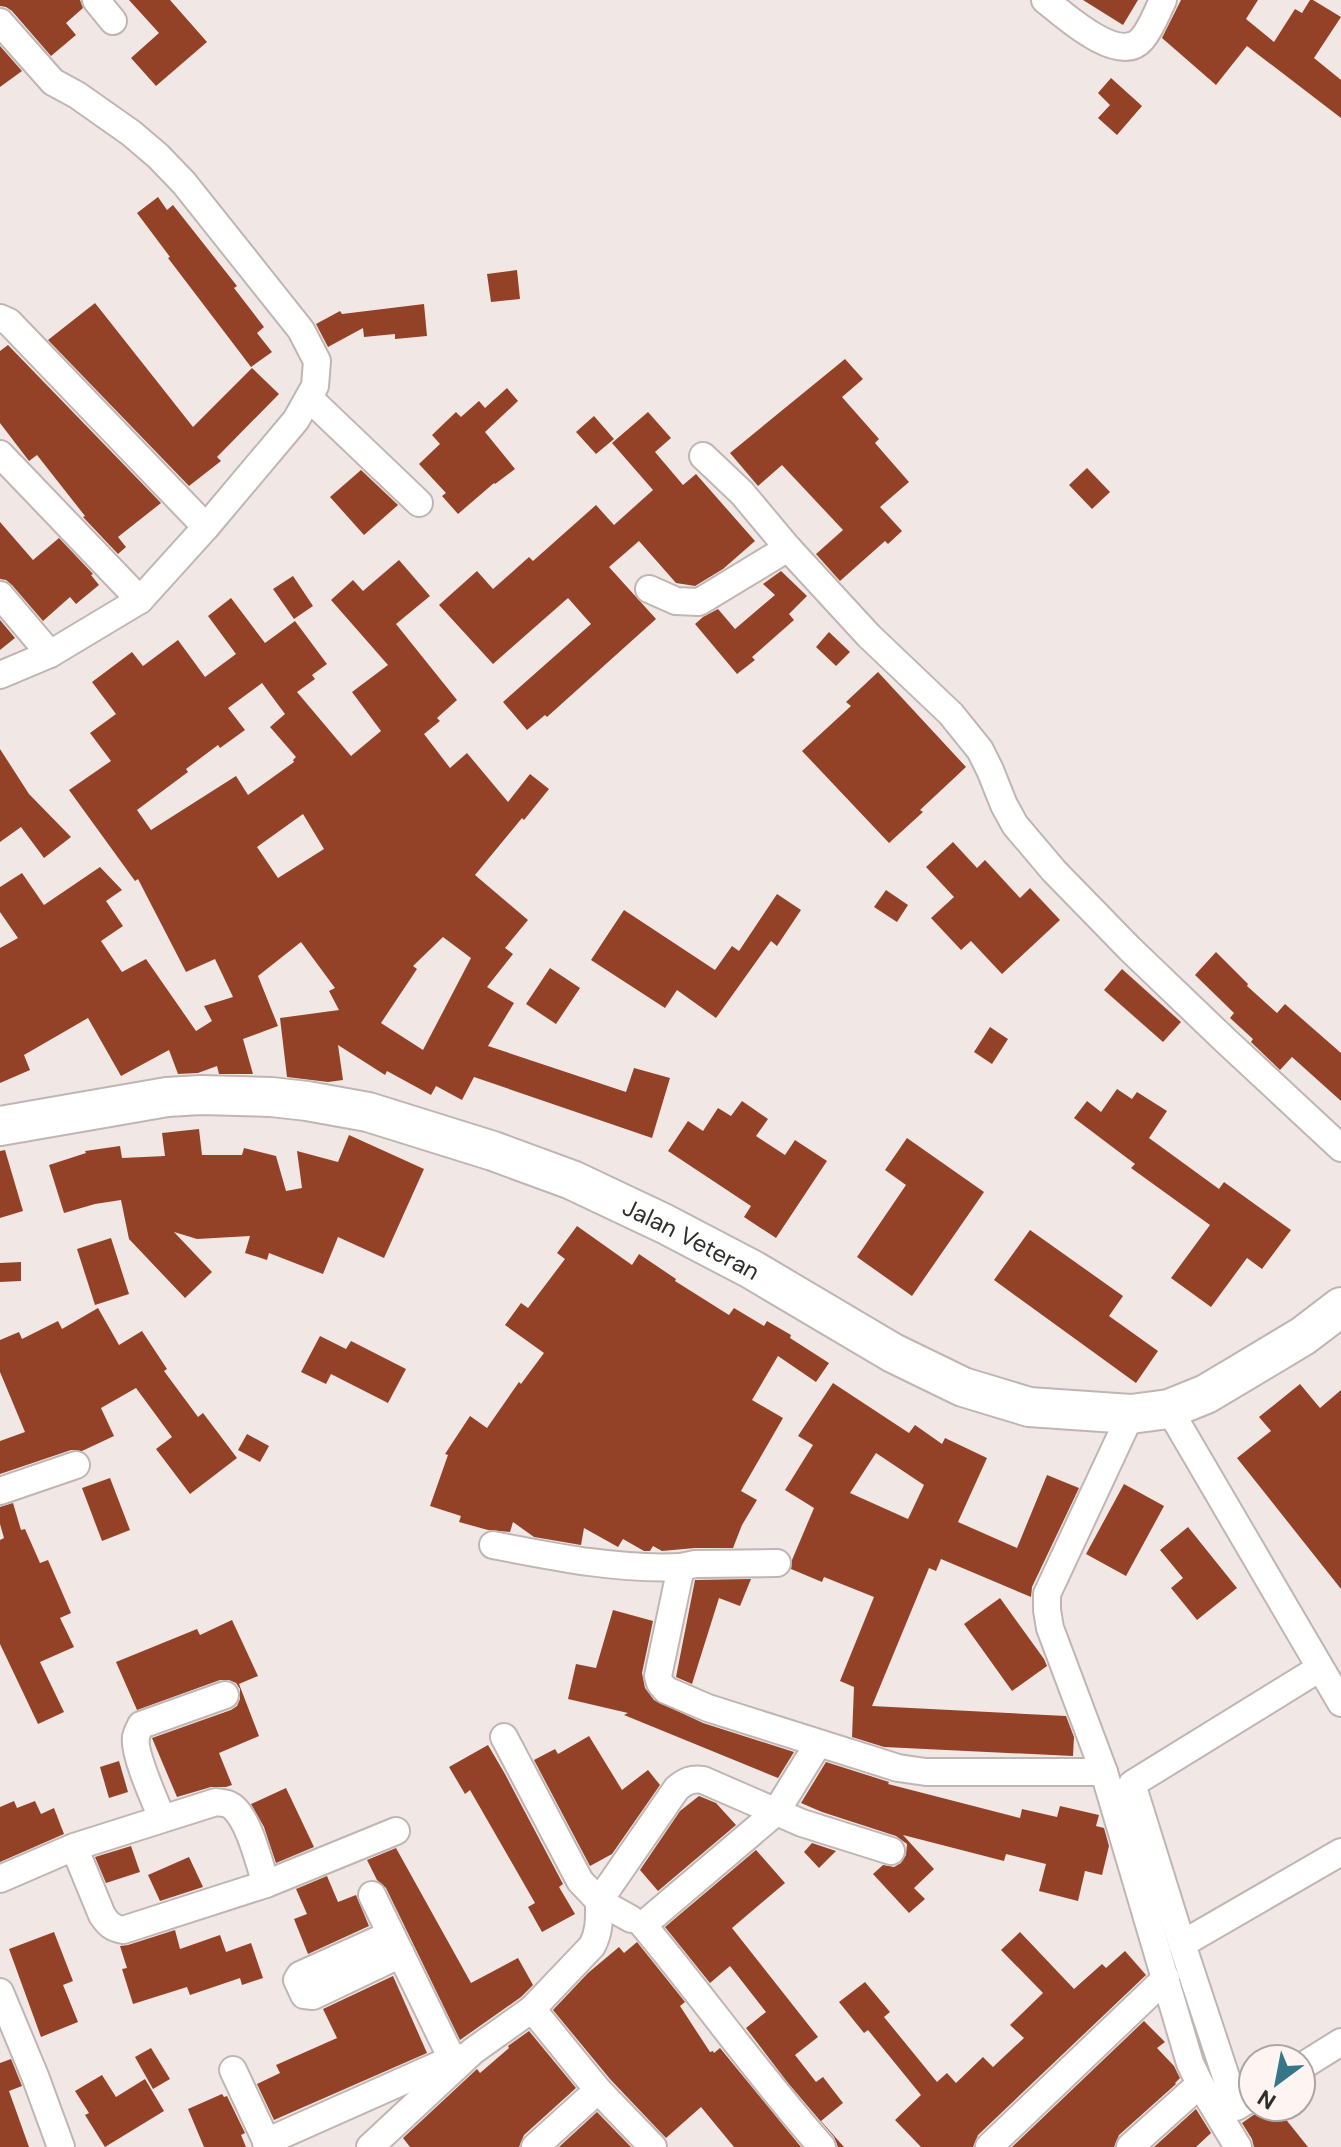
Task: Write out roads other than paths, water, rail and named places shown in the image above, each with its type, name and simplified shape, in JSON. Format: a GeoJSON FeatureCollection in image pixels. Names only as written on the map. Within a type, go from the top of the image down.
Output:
{"type":"FeatureCollection","features":[{"type":"Feature","properties":{"kind":"highway","name":"Jalan Veteran"},"geometry":{"type":"LineString","coordinates":[[0,1126],[167,1097],[201,1095],[271,1097],[368,1112],[493,1151],[572,1180],[751,1269],[893,1353],[963,1387],[1029,1407],[1131,1414],[1169,1409],[1206,1394],[1303,1336],[1341,1307]]}},
{"type":"Feature","properties":{"kind":"street"},"geometry":{"type":"LineString","coordinates":[[96,0],[113,21]]}},
{"type":"Feature","properties":{"kind":"street"},"geometry":{"type":"LineString","coordinates":[[1045,0],[1085,32],[1125,47],[1142,39],[1163,0]]}},
{"type":"Feature","properties":{"kind":"street"},"geometry":{"type":"LineString","coordinates":[[0,22],[53,82],[131,133],[184,183],[301,330],[317,361],[315,386],[296,420],[140,600],[50,654],[0,675]]}},
{"type":"Feature","properties":{"kind":"street"},"geometry":{"type":"LineString","coordinates":[[0,318],[9,322],[206,527]]}},
{"type":"Feature","properties":{"kind":"street"},"geometry":{"type":"LineString","coordinates":[[309,398],[419,503]]}},
{"type":"Feature","properties":{"kind":"street"},"geometry":{"type":"LineString","coordinates":[[0,454],[140,600]]}},
{"type":"Feature","properties":{"kind":"street"},"geometry":{"type":"LineString","coordinates":[[703,456],[742,493],[869,636],[965,730],[980,750],[1015,825],[1054,871],[1215,1031],[1341,1148]]}},
{"type":"Feature","properties":{"kind":"street"},"geometry":{"type":"LineString","coordinates":[[649,589],[676,601],[699,602],[788,548]]}},
{"type":"Feature","properties":{"kind":"street"},"geometry":{"type":"LineString","coordinates":[[0,595],[50,654]]}},
{"type":"Feature","properties":{"kind":"street"},"geometry":{"type":"LineString","coordinates":[[1169,1409],[1341,1703]]}},
{"type":"Feature","properties":{"kind":"street"},"geometry":{"type":"LineString","coordinates":[[1131,1414],[1047,1594],[1047,1610],[1050,1628],[1104,1772],[1190,2063],[1238,2147]]}},
{"type":"Feature","properties":{"kind":"street"},"geometry":{"type":"LineString","coordinates":[[0,1491],[76,1465]]}},
{"type":"Feature","properties":{"kind":"street"},"geometry":{"type":"LineString","coordinates":[[493,1545],[649,1569],[695,1564],[777,1563]]}},
{"type":"Feature","properties":{"kind":"street"},"geometry":{"type":"LineString","coordinates":[[681,1567],[658,1676],[660,1683],[674,1694],[708,1708],[898,1768],[926,1772],[1104,1772]]}},
{"type":"Feature","properties":{"kind":"street"},"geometry":{"type":"LineString","coordinates":[[1237,2106],[1132,1784],[1320,1668]]}},
{"type":"Feature","properties":{"kind":"street"},"geometry":{"type":"LineString","coordinates":[[162,1818],[137,1752],[137,1732],[141,1725],[225,1695]]}},
{"type":"Feature","properties":{"kind":"street"},"geometry":{"type":"LineString","coordinates":[[504,1737],[580,1881],[599,1901],[631,1919]]}},
{"type":"Feature","properties":{"kind":"street"},"geometry":{"type":"LineString","coordinates":[[818,1744],[776,1812],[643,1925],[822,2147]]}},
{"type":"Feature","properties":{"kind":"street"},"geometry":{"type":"LineString","coordinates":[[233,2070],[268,2144],[462,2055],[532,2009],[592,1946],[598,1935],[599,1901],[677,1788],[694,1779],[703,1780],[802,1823],[891,1851]]}},
{"type":"Feature","properties":{"kind":"street"},"geometry":{"type":"LineString","coordinates":[[0,1879],[74,1847],[216,1802],[236,1809],[245,1824],[266,1884]]}},
{"type":"Feature","properties":{"kind":"street"},"geometry":{"type":"LineString","coordinates":[[74,1847],[102,1915],[114,1929],[123,1930],[266,1884],[396,1831]]}},
{"type":"Feature","properties":{"kind":"street"},"geometry":{"type":"LineString","coordinates":[[1182,1944],[1341,1852]]}},
{"type":"Feature","properties":{"kind":"street"},"geometry":{"type":"LineString","coordinates":[[372,1895],[396,1944],[462,2055]]}},
{"type":"Feature","properties":{"kind":"street"},"geometry":{"type":"LineString","coordinates":[[989,2147],[1166,1978]]}},
{"type":"Feature","properties":{"kind":"street"},"geometry":{"type":"LineString","coordinates":[[0,1992],[61,2147]]}},
{"type":"Feature","properties":{"kind":"street"},"geometry":{"type":"LineString","coordinates":[[532,2009],[598,2090],[653,2147]]}},
{"type":"Feature","properties":{"kind":"street"},"geometry":{"type":"LineString","coordinates":[[1317,2057],[1341,2042]]}},
{"type":"Feature","properties":{"kind":"street"},"geometry":{"type":"LineString","coordinates":[[382,2143],[462,2055]]}},
{"type":"Feature","properties":{"kind":"street"},"geometry":{"type":"LineString","coordinates":[[1130,2147],[1200,2084]]}},
{"type":"Feature","properties":{"kind":"street"},"geometry":{"type":"LineString","coordinates":[[535,2147],[598,2090]]}}]}
